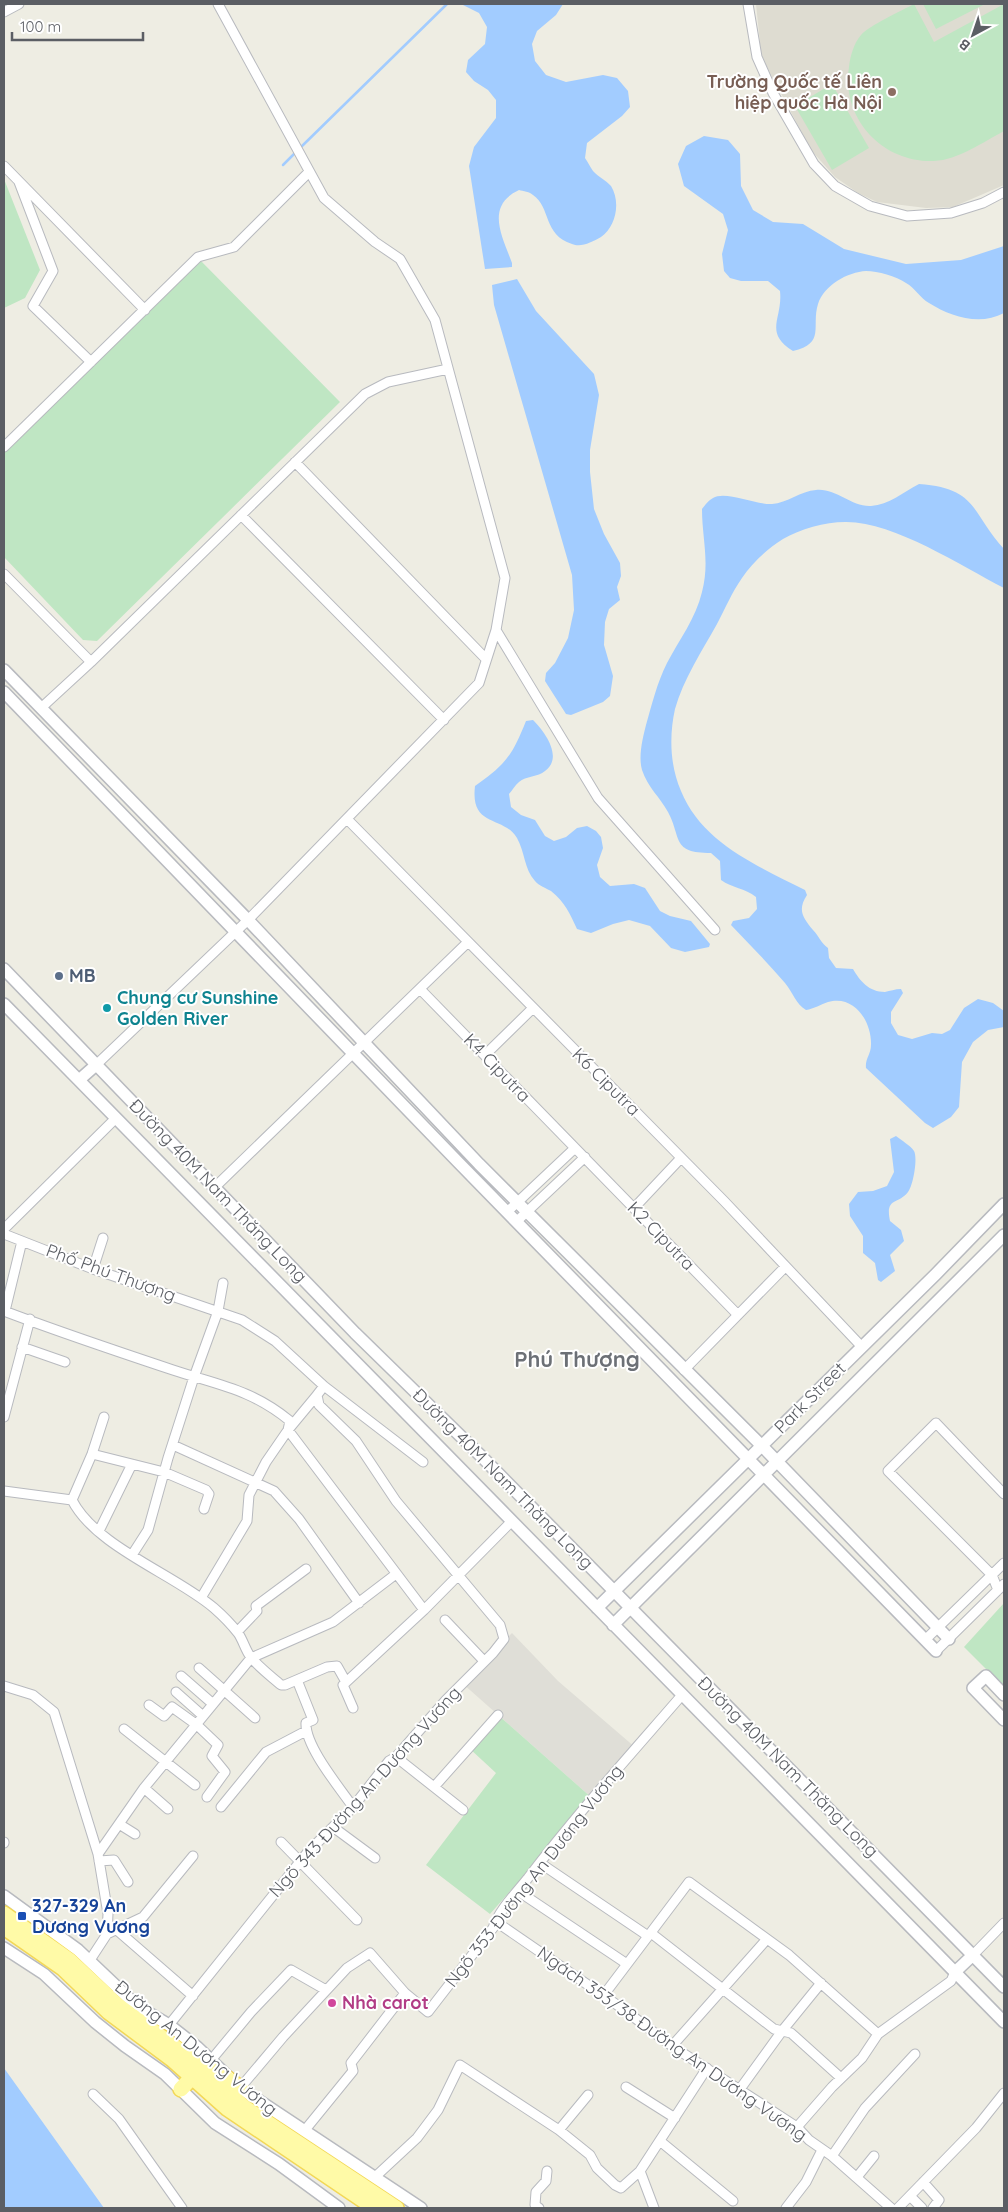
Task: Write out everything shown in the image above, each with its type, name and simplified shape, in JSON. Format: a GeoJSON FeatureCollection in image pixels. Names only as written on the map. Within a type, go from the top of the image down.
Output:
{"type":"FeatureCollection","features":[{"type":"Feature","properties":{"kind":"main road","name":"Đường An Dương Vương"},"geometry":{"type":"LineString","coordinates":[[4,1914],[52,1953]]}},
{"type":"Feature","properties":{"kind":"main road","name":"Đường An Dương Vương"},"geometry":{"type":"LineString","coordinates":[[4,1927],[84,1972],[117,2005],[164,2030],[187,2056],[245,2108],[396,2208]]}},
{"type":"Feature","properties":{"kind":"main road","name":"Đường An Dương Vương"},"geometry":{"type":"LineString","coordinates":[[84,1972],[130,2030],[193,2076],[227,2108],[250,2125],[375,2208]]}},
{"type":"Feature","properties":{"kind":"main road"},"geometry":{"type":"LineString","coordinates":[[164,2030],[188,2047],[227,2080],[240,2088]]}},
{"type":"Feature","properties":{"kind":"main road"},"geometry":{"type":"LineString","coordinates":[[181,2089],[193,2076]]}},
{"type":"Feature","properties":{"kind":"street"},"geometry":{"type":"LineString","coordinates":[[4,12],[19,4]]}},
{"type":"Feature","properties":{"kind":"street"},"geometry":{"type":"LineString","coordinates":[[79,1080],[248,920],[478,683],[496,630],[505,578],[435,320],[400,258],[375,242],[324,198],[218,4]]}},
{"type":"Feature","properties":{"kind":"street"},"geometry":{"type":"LineString","coordinates":[[748,4],[756,57],[773,93],[814,164],[835,186],[870,206],[907,216],[951,213],[983,203],[1004,192]]}},
{"type":"Feature","properties":{"kind":"street"},"geometry":{"type":"LineString","coordinates":[[4,166],[145,310]]}},
{"type":"Feature","properties":{"kind":"street"},"geometry":{"type":"LineString","coordinates":[[4,447],[198,256],[234,247],[310,172]]}},
{"type":"Feature","properties":{"kind":"street"},"geometry":{"type":"LineString","coordinates":[[19,182],[53,271],[33,306],[91,362]]}},
{"type":"Feature","properties":{"kind":"street"},"geometry":{"type":"LineString","coordinates":[[30,719],[242,516],[365,394],[388,382],[448,369]]}},
{"type":"Feature","properties":{"kind":"street"},"geometry":{"type":"LineString","coordinates":[[295,462],[486,659]]}},
{"type":"Feature","properties":{"kind":"street"},"geometry":{"type":"LineString","coordinates":[[242,516],[444,720]]}},
{"type":"Feature","properties":{"kind":"street"},"geometry":{"type":"LineString","coordinates":[[4,574],[91,662]]}},
{"type":"Feature","properties":{"kind":"street"},"geometry":{"type":"LineString","coordinates":[[496,630],[598,798],[715,930]]}},
{"type":"Feature","properties":{"kind":"street"},"geometry":{"type":"LineString","coordinates":[[4,670],[248,920],[363,1043],[517,1202],[762,1446],[949,1639]]}},
{"type":"Feature","properties":{"kind":"street"},"geometry":{"type":"LineString","coordinates":[[4,692],[516,1222],[936,1651],[1001,1587],[992,1575],[888,1471],[936,1422],[1004,1494]]}},
{"type":"Feature","properties":{"kind":"street","name":"K6 Ciputra"},"geometry":{"type":"LineString","coordinates":[[347,819],[681,1158],[862,1347]]}},
{"type":"Feature","properties":{"kind":"street"},"geometry":{"type":"LineString","coordinates":[[214,1187],[468,942]]}},
{"type":"Feature","properties":{"kind":"street","name":"Đường 40M Nam Thăng Long"},"geometry":{"type":"LineString","coordinates":[[4,969],[355,1333],[483,1458],[1004,1987]]}},
{"type":"Feature","properties":{"kind":"street","name":"K4 Ciputra"},"geometry":{"type":"LineString","coordinates":[[420,989],[585,1158]]}},
{"type":"Feature","properties":{"kind":"street","name":"Đường 40M Nam Thăng Long"},"geometry":{"type":"LineString","coordinates":[[4,1004],[1004,2022]]}},
{"type":"Feature","properties":{"kind":"street"},"geometry":{"type":"LineString","coordinates":[[485,1055],[533,1008]]}},
{"type":"Feature","properties":{"kind":"street"},"geometry":{"type":"LineString","coordinates":[[4,1230],[116,1118]]}},
{"type":"Feature","properties":{"kind":"street"},"geometry":{"type":"LineString","coordinates":[[507,1212],[575,1148]]}},
{"type":"Feature","properties":{"kind":"street"},"geometry":{"type":"LineString","coordinates":[[516,1222],[585,1158]]}},
{"type":"Feature","properties":{"kind":"street","name":"K2 Ciputra"},"geometry":{"type":"LineString","coordinates":[[585,1158],[738,1315]]}},
{"type":"Feature","properties":{"kind":"street"},"geometry":{"type":"LineString","coordinates":[[634,1208],[681,1158]]}},
{"type":"Feature","properties":{"kind":"street","name":"Park Street"},"geometry":{"type":"LineString","coordinates":[[597,1608],[1004,1204]]}},
{"type":"Feature","properties":{"kind":"street","name":"Phố Phú Thượng"},"geometry":{"type":"LineString","coordinates":[[4,1234],[93,1269],[242,1320],[275,1340],[324,1386],[423,1462]]}},
{"type":"Feature","properties":{"kind":"street","name":"Park Street"},"geometry":{"type":"LineString","coordinates":[[614,1625],[1004,1235]]}},
{"type":"Feature","properties":{"kind":"street"},"geometry":{"type":"LineString","coordinates":[[93,1269],[103,1238]]}},
{"type":"Feature","properties":{"kind":"street"},"geometry":{"type":"LineString","coordinates":[[22,1241],[4,1311],[194,1377],[235,1388],[271,1405],[290,1421],[288,1430],[424,1610]]}},
{"type":"Feature","properties":{"kind":"street"},"geometry":{"type":"LineString","coordinates":[[684,1370],[785,1267]]}},
{"type":"Feature","properties":{"kind":"street"},"geometry":{"type":"LineString","coordinates":[[132,1555],[148,1530],[194,1377],[218,1311],[223,1283]]}},
{"type":"Feature","properties":{"kind":"street"},"geometry":{"type":"LineString","coordinates":[[4,1417],[30,1319]]}},
{"type":"Feature","properties":{"kind":"street"},"geometry":{"type":"LineString","coordinates":[[22,1347],[65,1362]]}},
{"type":"Feature","properties":{"kind":"street"},"geometry":{"type":"LineString","coordinates":[[201,1598],[247,1522],[249,1495],[257,1483],[266,1462],[288,1430],[324,1386]]}},
{"type":"Feature","properties":{"kind":"street"},"geometry":{"type":"LineString","coordinates":[[317,1395],[319,1405],[356,1441],[396,1501],[458,1576]]}},
{"type":"Feature","properties":{"kind":"street"},"geometry":{"type":"LineString","coordinates":[[800,1408],[816,1423]]}},
{"type":"Feature","properties":{"kind":"street"},"geometry":{"type":"LineString","coordinates":[[72,1500],[92,1454],[104,1418]]}},
{"type":"Feature","properties":{"kind":"street"},"geometry":{"type":"LineString","coordinates":[[173,1445],[274,1491],[299,1519],[359,1603]]}},
{"type":"Feature","properties":{"kind":"street"},"geometry":{"type":"LineString","coordinates":[[92,1454],[164,1472],[209,1491],[204,1509]]}},
{"type":"Feature","properties":{"kind":"street"},"geometry":{"type":"LineString","coordinates":[[99,1531],[132,1464]]}},
{"type":"Feature","properties":{"kind":"street"},"geometry":{"type":"LineString","coordinates":[[4,1490],[72,1500]]}},
{"type":"Feature","properties":{"kind":"street"},"geometry":{"type":"LineString","coordinates":[[72,1500],[77,1510],[99,1531],[132,1555],[201,1598],[237,1632],[251,1658],[281,1684],[297,1680],[327,1667],[336,1666],[346,1682]]}},
{"type":"Feature","properties":{"kind":"street"},"geometry":{"type":"LineString","coordinates":[[353,1708],[343,1685],[424,1610],[512,1521]]}},
{"type":"Feature","properties":{"kind":"street"},"geometry":{"type":"LineString","coordinates":[[925,1640],[1004,1563]]}},
{"type":"Feature","properties":{"kind":"street"},"geometry":{"type":"LineString","coordinates":[[237,1632],[256,1611],[256,1606],[306,1570]]}},
{"type":"Feature","properties":{"kind":"street"},"geometry":{"type":"LineString","coordinates":[[98,1858],[144,1788],[197,1726],[223,1690],[251,1658],[333,1622],[396,1574]]}},
{"type":"Feature","properties":{"kind":"street","name":"Ngõ 343 Đường An Dương Vương"},"geometry":{"type":"LineString","coordinates":[[164,2030],[300,1862],[353,1808],[390,1761],[396,1757],[446,1700],[504,1639],[504,1633],[500,1625],[458,1576]]}},
{"type":"Feature","properties":{"kind":"street"},"geometry":{"type":"LineString","coordinates":[[445,1620],[484,1662]]}},
{"type":"Feature","properties":{"kind":"street"},"geometry":{"type":"LineString","coordinates":[[199,1668],[255,1718]]}},
{"type":"Feature","properties":{"kind":"street"},"geometry":{"type":"LineString","coordinates":[[181,1676],[213,1704]]}},
{"type":"Feature","properties":{"kind":"street"},"geometry":{"type":"LineString","coordinates":[[1004,1695],[986,1676],[973,1688],[1004,1720]]}},
{"type":"Feature","properties":{"kind":"street"},"geometry":{"type":"LineString","coordinates":[[297,1680],[313,1720],[306,1723],[310,1744],[353,1808]]}},
{"type":"Feature","properties":{"kind":"street"},"geometry":{"type":"LineString","coordinates":[[4,1686],[33,1695],[54,1712],[98,1858],[108,1914],[107,1934],[84,1972]]}},
{"type":"Feature","properties":{"kind":"street"},"geometry":{"type":"LineString","coordinates":[[176,1692],[203,1716]]}},
{"type":"Feature","properties":{"kind":"street","name":"Ngõ 353 Đường An Dương Vương"},"geometry":{"type":"LineString","coordinates":[[240,2088],[283,2037],[347,1968],[370,1953],[405,1993],[428,2012],[493,1928],[495,1922],[518,1891],[592,1798],[682,1695]]}},
{"type":"Feature","properties":{"kind":"street"},"geometry":{"type":"LineString","coordinates":[[149,1705],[164,1716],[172,1707],[218,1745],[212,1756],[225,1772],[207,1797]]}},
{"type":"Feature","properties":{"kind":"street"},"geometry":{"type":"LineString","coordinates":[[434,1787],[498,1716]]}},
{"type":"Feature","properties":{"kind":"street"},"geometry":{"type":"LineString","coordinates":[[124,1729],[195,1785]]}},
{"type":"Feature","properties":{"kind":"street"},"geometry":{"type":"LineString","coordinates":[[221,1807],[266,1752],[306,1731]]}},
{"type":"Feature","properties":{"kind":"street"},"geometry":{"type":"LineString","coordinates":[[396,1757],[463,1810]]}},
{"type":"Feature","properties":{"kind":"street"},"geometry":{"type":"LineString","coordinates":[[144,1788],[168,1809]]}},
{"type":"Feature","properties":{"kind":"street"},"geometry":{"type":"LineString","coordinates":[[119,1824],[135,1834]]}},
{"type":"Feature","properties":{"kind":"street"},"geometry":{"type":"LineString","coordinates":[[333,1827],[375,1858]]}},
{"type":"Feature","properties":{"kind":"street"},"geometry":{"type":"LineString","coordinates":[[280,1842],[357,1920]]}},
{"type":"Feature","properties":{"kind":"street"},"geometry":{"type":"LineString","coordinates":[[107,1934],[143,1917],[193,1856]]}},
{"type":"Feature","properties":{"kind":"street"},"geometry":{"type":"LineString","coordinates":[[98,1858],[114,1860],[128,1882]]}},
{"type":"Feature","properties":{"kind":"street"},"geometry":{"type":"LineString","coordinates":[[540,1863],[649,1935],[774,2029],[791,2033],[841,2078]]}},
{"type":"Feature","properties":{"kind":"street"},"geometry":{"type":"LineString","coordinates":[[602,1996],[690,1882],[789,1955],[878,2034]]}},
{"type":"Feature","properties":{"kind":"street"},"geometry":{"type":"LineString","coordinates":[[518,1891],[627,1964]]}},
{"type":"Feature","properties":{"kind":"street","name":"Đường An Dương Vương"},"geometry":{"type":"LineString","coordinates":[[4,1896],[84,1972]]}},
{"type":"Feature","properties":{"kind":"street","name":"Ngách 353/38 Đường An Dương Vương"},"geometry":{"type":"LineString","coordinates":[[495,1922],[672,2046],[740,2088],[797,2127],[891,2208]]}},
{"type":"Feature","properties":{"kind":"street"},"geometry":{"type":"LineString","coordinates":[[797,2127],[841,2078],[862,2058],[878,2034],[951,1981],[956,1972],[1004,1923]]}},
{"type":"Feature","properties":{"kind":"street"},"geometry":{"type":"LineString","coordinates":[[117,1930],[193,1996]]}},
{"type":"Feature","properties":{"kind":"street"},"geometry":{"type":"LineString","coordinates":[[672,2046],[767,1939]]}},
{"type":"Feature","properties":{"kind":"street"},"geometry":{"type":"LineString","coordinates":[[4,1948],[44,1974],[95,2022],[165,2074],[215,2123],[279,2164],[339,2208]]}},
{"type":"Feature","properties":{"kind":"street"},"geometry":{"type":"LineString","coordinates":[[212,2059],[251,2012],[291,1970],[326,1990]]}},
{"type":"Feature","properties":{"kind":"street"},"geometry":{"type":"LineString","coordinates":[[740,2088],[782,2031],[821,1983]]}},
{"type":"Feature","properties":{"kind":"street"},"geometry":{"type":"LineString","coordinates":[[305,2130],[340,2089],[353,2071],[352,2063],[405,1993]]}},
{"type":"Feature","properties":{"kind":"street","name":"Đường An Dương Vương"},"geometry":{"type":"LineString","coordinates":[[164,2030],[212,2059],[240,2088],[420,2208]]}},
{"type":"Feature","properties":{"kind":"street"},"geometry":{"type":"LineString","coordinates":[[832,2156],[865,2108],[915,2054]]}},
{"type":"Feature","properties":{"kind":"street"},"geometry":{"type":"LineString","coordinates":[[375,2177],[417,2138],[438,2110],[460,2065],[559,2130],[590,2155],[597,2168],[615,2185],[621,2188],[640,2171],[707,2068]]}},
{"type":"Feature","properties":{"kind":"street"},"geometry":{"type":"LineString","coordinates":[[626,2088],[674,2118]]}},
{"type":"Feature","properties":{"kind":"street"},"geometry":{"type":"LineString","coordinates":[[898,2208],[976,2128],[1004,2093]]}},
{"type":"Feature","properties":{"kind":"street"},"geometry":{"type":"LineString","coordinates":[[93,2094],[119,2119],[182,2208]]}},
{"type":"Feature","properties":{"kind":"street"},"geometry":{"type":"LineString","coordinates":[[559,2130],[588,2095]]}},
{"type":"Feature","properties":{"kind":"street"},"geometry":{"type":"LineString","coordinates":[[660,2141],[733,2202]]}},
{"type":"Feature","properties":{"kind":"street"},"geometry":{"type":"LineString","coordinates":[[786,2208],[806,2182],[822,2150]]}},
{"type":"Feature","properties":{"kind":"street"},"geometry":{"type":"LineString","coordinates":[[857,2177],[874,2156]]}},
{"type":"Feature","properties":{"kind":"street"},"geometry":{"type":"LineString","coordinates":[[539,2208],[535,2205],[536,2192],[546,2181],[547,2171]]}},
{"type":"Feature","properties":{"kind":"street"},"geometry":{"type":"LineString","coordinates":[[640,2171],[654,2208]]}},
{"type":"Feature","properties":{"kind":"street"},"geometry":{"type":"LineString","coordinates":[[922,2182],[938,2200],[933,2208]]}},
{"type":"Feature","properties":{"kind":"street"},"geometry":{"type":"LineString","coordinates":[[910,2196],[922,2208]]}},
{"type":"Feature","properties":{"kind":"shaded area","name":"Trường Quốc tế Liên hiệp quốc Hà Nội"},"geometry":{"type":"Polygon","coordinates":[[[756,4],[1004,4],[1004,185],[953,207],[926,208],[877,202],[858,193],[835,177],[811,150],[767,67],[761,53],[756,4]]]}},
{"type":"Feature","properties":{"kind":"shaded area"},"geometry":{"type":"Polygon","coordinates":[[[512,1633],[558,1681],[636,1748],[592,1798],[462,1683],[512,1633]]]}},
{"type":"Feature","properties":{"kind":"green space"},"geometry":{"type":"Polygon","coordinates":[[[914,4],[934,42],[1004,4],[1004,131],[970,150],[943,160],[915,160],[882,146],[869,134],[859,120],[848,86],[851,54],[861,35],[878,23],[914,4]]]}},
{"type":"Feature","properties":{"kind":"green space"},"geometry":{"type":"Polygon","coordinates":[[[923,4],[985,4],[936,29],[923,4]]]}},
{"type":"Feature","properties":{"kind":"green space"},"geometry":{"type":"Polygon","coordinates":[[[832,84],[869,148],[832,170],[795,106],[832,84]]]}},
{"type":"Feature","properties":{"kind":"green space"},"geometry":{"type":"Polygon","coordinates":[[[4,179],[40,270],[25,298],[4,308],[4,179]]]}},
{"type":"Feature","properties":{"kind":"green space"},"geometry":{"type":"Polygon","coordinates":[[[201,261],[340,402],[97,641],[83,640],[4,557],[4,451],[201,261]]]}},
{"type":"Feature","properties":{"kind":"green space"},"geometry":{"type":"Polygon","coordinates":[[[1004,1603],[1004,1687],[964,1647],[1004,1603]]]}},
{"type":"Feature","properties":{"kind":"green space"},"geometry":{"type":"Polygon","coordinates":[[[498,1715],[592,1798],[490,1914],[426,1865],[496,1773],[469,1748],[498,1715]]]}},
{"type":"Feature","properties":{"kind":"water"},"geometry":{"type":"Polygon","coordinates":[[[461,4],[563,4],[556,15],[537,31],[532,44],[535,61],[546,75],[566,82],[603,75],[617,78],[628,91],[630,107],[622,116],[587,143],[585,158],[593,171],[611,186],[616,199],[613,221],[606,233],[601,237],[583,245],[575,245],[563,240],[552,228],[539,200],[530,193],[519,190],[502,204],[499,213],[501,232],[512,267],[485,269],[469,166],[474,147],[496,118],[496,100],[488,90],[474,81],[466,72],[468,60],[485,44],[487,27],[479,13],[461,4]]]}},
{"type":"Feature","properties":{"kind":"water"},"geometry":{"type":"Polygon","coordinates":[[[704,136],[728,140],[740,154],[741,186],[753,210],[773,222],[803,224],[844,249],[906,264],[961,260],[1004,246],[1004,313],[985,319],[956,316],[929,303],[909,285],[897,278],[876,272],[859,272],[844,277],[831,285],[818,304],[814,339],[803,348],[793,351],[784,344],[776,331],[780,291],[768,281],[741,281],[730,278],[724,271],[722,254],[728,230],[723,214],[684,186],[678,164],[686,146],[704,136]]]}},
{"type":"Feature","properties":{"kind":"water"},"geometry":{"type":"Polygon","coordinates":[[[517,279],[536,311],[594,374],[599,395],[590,450],[594,509],[604,534],[620,563],[621,576],[617,587],[620,600],[609,609],[605,622],[604,645],[613,676],[610,696],[603,702],[571,715],[566,714],[545,681],[546,673],[555,663],[568,638],[574,610],[572,575],[494,305],[492,285],[517,279]]]}},
{"type":"Feature","properties":{"kind":"water"},"geometry":{"type":"Polygon","coordinates":[[[919,484],[938,486],[953,491],[971,504],[1004,549],[1004,588],[926,546],[884,529],[864,524],[829,523],[790,535],[761,556],[746,572],[735,589],[693,666],[678,698],[671,740],[677,781],[690,809],[703,825],[733,851],[805,890],[807,895],[802,905],[802,914],[806,922],[828,948],[829,958],[836,968],[853,969],[862,982],[879,992],[901,989],[903,993],[891,1012],[891,1023],[898,1035],[912,1039],[932,1033],[942,1034],[950,1030],[964,1008],[978,999],[993,1003],[1004,1011],[1004,1027],[988,1030],[973,1042],[962,1062],[959,1107],[951,1117],[933,1128],[925,1123],[866,1068],[871,1048],[871,1037],[869,1028],[860,1012],[846,1002],[838,1001],[828,1002],[812,1009],[806,1010],[803,1008],[779,976],[731,925],[733,921],[749,918],[757,909],[756,897],[721,880],[720,861],[711,853],[689,850],[684,847],[677,836],[668,812],[651,787],[641,765],[641,747],[660,678],[691,620],[702,592],[706,560],[702,509],[709,501],[718,496],[725,496],[772,504],[783,502],[810,491],[823,490],[837,494],[857,504],[871,506],[890,501],[919,484]]]}},
{"type":"Feature","properties":{"kind":"water"},"geometry":{"type":"Polygon","coordinates":[[[533,720],[547,737],[553,759],[545,771],[528,777],[516,785],[509,794],[511,807],[521,815],[535,820],[545,836],[554,841],[566,837],[577,828],[587,826],[596,831],[601,837],[603,848],[597,865],[600,877],[610,886],[634,884],[645,888],[660,911],[670,916],[691,921],[710,944],[709,947],[685,952],[671,948],[650,926],[629,920],[591,933],[577,929],[560,899],[551,891],[538,884],[531,876],[517,838],[511,831],[482,815],[477,809],[475,786],[501,765],[512,751],[526,721],[533,720]]]}},
{"type":"Feature","properties":{"kind":"water"},"geometry":{"type":"Polygon","coordinates":[[[896,1136],[914,1151],[915,1165],[912,1184],[908,1192],[893,1202],[889,1208],[890,1221],[901,1230],[904,1241],[890,1255],[895,1271],[881,1282],[878,1280],[875,1263],[863,1253],[863,1236],[850,1216],[849,1204],[858,1192],[873,1191],[887,1186],[894,1172],[890,1139],[896,1136]]]}},
{"type":"Feature","properties":{"kind":"water"},"geometry":{"type":"Polygon","coordinates":[[[4,2068],[104,2208],[4,2208],[4,2068]]]}},
{"type":"Feature","properties":{"kind":"waterway"},"geometry":{"type":"LineString","coordinates":[[300,148],[447,4]]}},
{"type":"Feature","properties":{"kind":"waterway"},"geometry":{"type":"LineString","coordinates":[[283,165],[296,152]]}},
{"type":"Feature","properties":{"kind":"place","name":"Trường Quốc tế Liên hiệp quốc Hà Nội"},"geometry":{"type":"Point","coordinates":[892,92]}},
{"type":"Feature","properties":{"kind":"place","name":"MB"},"geometry":{"type":"Point","coordinates":[59,976]}},
{"type":"Feature","properties":{"kind":"place","name":"Chung cư Sunshine Golden River"},"geometry":{"type":"Point","coordinates":[107,1008]}},
{"type":"Feature","properties":{"kind":"place","name":"327-329 An Dương Vương"},"geometry":{"type":"Point","coordinates":[22,1916]}},
{"type":"Feature","properties":{"kind":"place","name":"Nhà carot"},"geometry":{"type":"Point","coordinates":[332,2003]}},
{"type":"Feature","properties":{"kind":"district","name":"Phú Thượng"},"geometry":{"type":"Point","coordinates":[577,1359]}}]}
